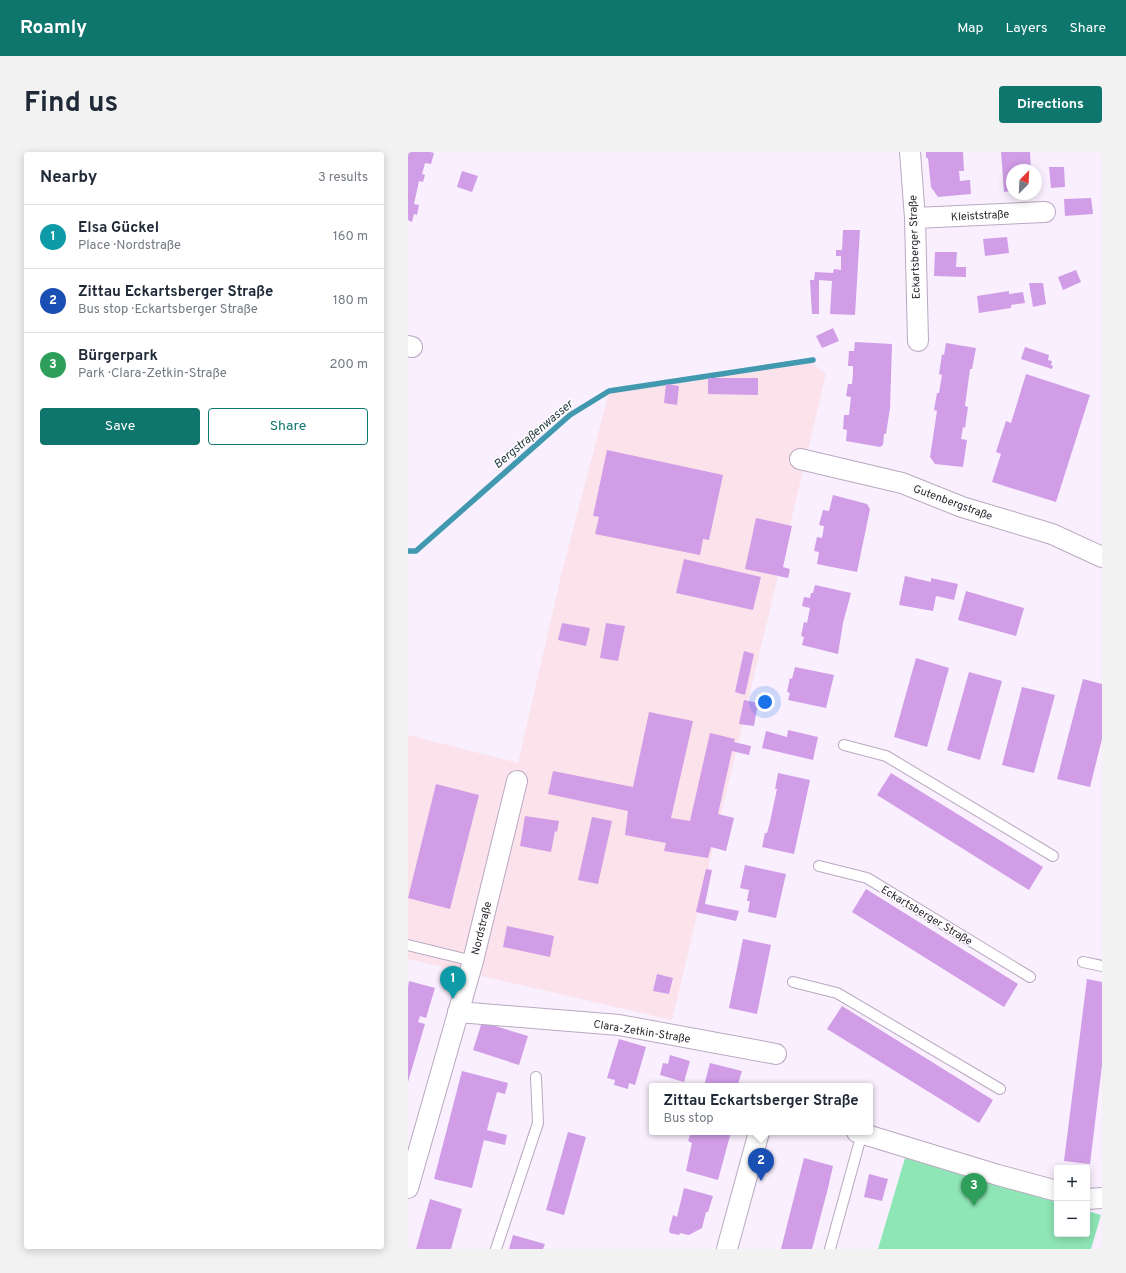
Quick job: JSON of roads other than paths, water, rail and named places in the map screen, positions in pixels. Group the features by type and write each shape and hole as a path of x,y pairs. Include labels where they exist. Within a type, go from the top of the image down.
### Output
{"street":[{"name":"Eckartsberger Straße","path":"910,152 915,218 918,341"},
{"name":"Kleiststraße","path":"915,218 1045,212"},
{"name":"Gutenbergstraße","path":"800,459 902,483 962,507 1052,534 1102,557"},
{"name":"Nordstraße","path":"408,1188 473,961 517,781"},
{"name":"Clara-Zetkin-Straße","path":"458,1012 619,1025 776,1054"},
{"path":"727,1249 758,1135"},
{"path":"866,1135 1054,1190"},
{"path":"1090,1199 1102,1198"}],"lane":[{"path":"844,745 886,756 1053,856"},
{"name":"Eckartsberger Straße","path":"819,866 867,878 1030,978"},
{"path":"408,946 473,961"},
{"path":"1083,962 1102,966"},
{"path":"792,982 838,993 1000,1089"},
{"path":"496,1249 538,1123 536,1077"},
{"path":"830,1249 858,1135"}],"waterway":[{"name":"Bergstraßenwasser","path":"408,551 416,551 570,415 609,391 813,360"}],"place":[{"name":"Elsa Gückel","path":"453,999"},
{"name":"Zittau Eckartsberger Straße","path":"761,1181"},
{"name":"Bürgerpark","path":"974,1206"}]}
